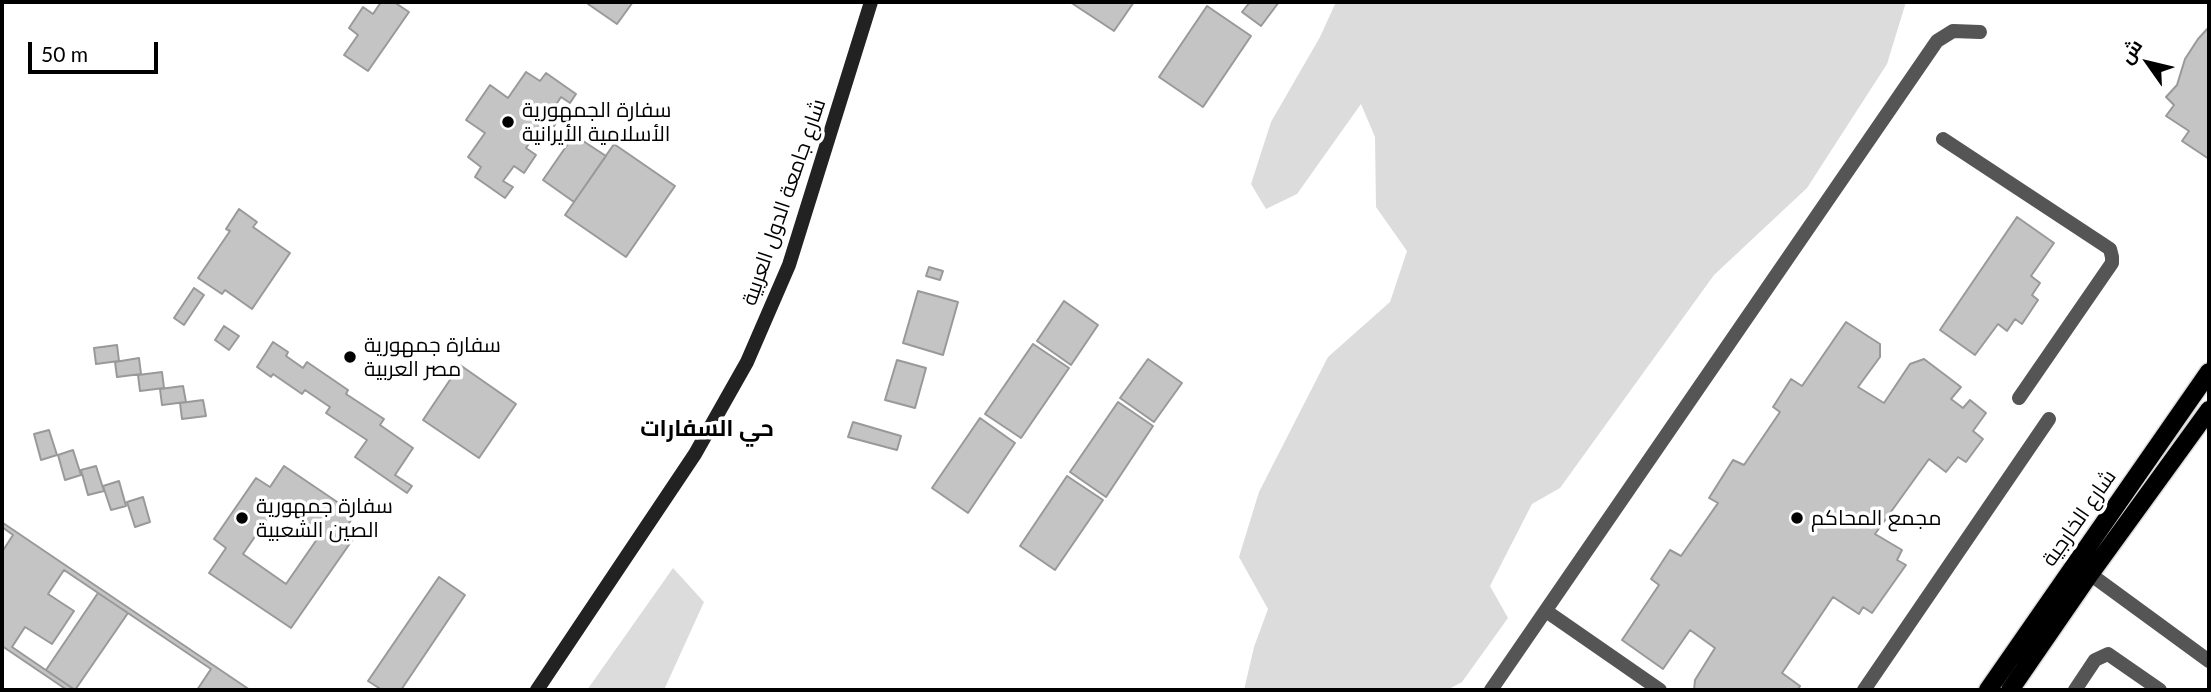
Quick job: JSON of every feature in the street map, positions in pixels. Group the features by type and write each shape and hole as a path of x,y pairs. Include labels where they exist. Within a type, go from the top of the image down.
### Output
{"main road":[{"name":"شارع الخارجية","path":"1988,690 2209,373"},
{"path":"2188,402 2209,384"},
{"name":"شارع الخارجية","path":"2010,690 2209,410"},
{"path":"2034,623 2054,609 2080,576 2090,574 2092,558 2109,526 2116,505"}],"street":[{"name":"شارع جامعة الدول العربية","path":"537,690 695,454 747,362 789,265 871,2"},
{"path":"1491,690 1937,41 1953,31 1980,32"},
{"path":"1943,139 2101,243 2109,249 2112,257 2112,263 2019,398"},
{"path":"1864,690 2049,419"},
{"path":"2090,574 2209,661"},
{"path":"1546,611 1660,690"},
{"path":"2075,690 2095,660 2108,654 2160,690"}],"shaded area":[{"path":"1336,2 1906,2 1887,64 1807,188 1714,275 1560,488 1532,504 1490,586 1508,618 1462,682 1447,690 1244,690 1254,647 1268,609 1239,557 1259,492 1328,357 1390,302 1407,251 1376,207 1375,137 1361,104 1297,194 1266,209 1251,184 1271,122 1320,37"},
{"path":"673,568 704,602 664,690 587,690"}],"building":[{"path":"381,2 394,2 409,12 368,71 344,55 358,35 349,28 363,7 373,14"},
{"path":"633,2 617,24 588,4"},
{"path":"1070,2 1134,2 1114,31"},
{"path":"1250,2 1279,2 1261,26 1242,12"},
{"path":"1207,6 1251,36 1203,107 1159,77"},
{"path":"2209,27 2209,159 2182,141 2189,131 2166,116 2174,105 2166,97 2177,85 2185,59"},
{"path":"526,72 540,81 546,73 576,94 570,103 561,97 550,114 558,120 546,138 537,132 526,148 536,155 524,173 514,166 503,181 513,187 505,198 475,177 481,167 468,157 485,133 466,120 490,85 508,98"},
{"path":"574,135 606,156 574,202 543,180"},
{"path":"614,144 675,186 626,257 565,215"},
{"path":"239,209 257,222 253,227 290,253 252,309 225,290 222,294 198,278 230,231 226,229"},
{"path":"2017,217 2054,243 2031,276 2040,283 2032,295 2038,300 2022,324 2015,319 2007,331 1998,324 1975,355 1940,330"},
{"path":"929,267 943,271 940,280 926,276"},
{"path":"194,288 204,295 184,325 174,318"},
{"path":"918,291 958,302 943,355 903,343"},
{"path":"1064,301 1098,325 1071,365 1037,341"},
{"name":"مجمع المحاكم","path":"1846,322 1880,344 1880,357 1858,387 1884,403 1910,364 1924,359 1961,387 1951,399 1963,408 1970,400 1986,413 1973,431 1983,439 1966,462 1958,457 1946,472 1929,459 1875,534 1902,550 1897,560 1906,565 1872,613 1863,607 1859,614 1833,597 1782,673 1800,686 1798,690 1694,690 1695,680 1715,648 1690,630 1663,669 1622,640 1659,585 1651,579 1670,550 1681,556 1718,503 1709,498 1733,460 1744,465 1780,412 1773,407 1791,379 1802,386"},
{"path":"224,326 239,336 229,350 215,340"},
{"path":"273,342 288,352 286,356 303,368 307,362 348,390 346,394 384,419 380,425 413,448 395,475 412,486 407,493 355,457 367,440 326,413 330,407 305,390 302,394 273,374 271,377 257,367"},
{"path":"1033,344 1069,368 1021,438 985,414"},
{"path":"117,345 119,361 96,364 94,348"},
{"path":"139,358 141,374 117,377 115,362"},
{"path":"1148,359 1182,383 1154,422 1120,398"},
{"path":"897,360 926,368 915,408 885,400"},
{"path":"460,365 516,404 479,458 423,420"},
{"path":"162,372 164,388 140,391 138,375"},
{"path":"183,386 186,402 162,405 160,389"},
{"path":"203,400 206,416 182,419 180,403"},
{"path":"1118,402 1153,426 1106,497 1070,472"},
{"path":"980,418 1015,443 968,513 932,488"},
{"path":"853,422 901,436 897,450 848,437"},
{"path":"49,430 57,455 41,460 34,434"},
{"path":"73,450 81,475 65,480 58,455"},
{"path":"96,466 104,491 88,495 81,470"},
{"path":"284,466 355,514 343,532 353,539 291,628 209,573 226,548 214,539 256,478 270,487","holes":["278,503 322,532 286,584 243,554"]},
{"path":"1067,476 1103,500 1055,570 1020,546"},
{"path":"119,481 126,506 111,510 103,486"},
{"path":"143,497 150,522 135,527 127,502"},
{"path":"3,523 250,690 197,690 211,669 64,570 48,594 74,611 52,644 25,627 12,647 75,690 67,690 2,646 2,552 13,535 2,527"},
{"path":"439,577 465,595 401,690 382,690 368,681"},
{"path":"98,593 128,613 75,690 46,670"}],"place":[{"name":"سفارة الجمهورية الأسلامية الأيرانية","path":"508,122"},
{"name":"سفارة جمهورية مصر العربية","path":"350,357"},
{"name":"سفارة جمهورية الصين الشعبية","path":"242,518"},
{"name":"مجمع المحاكم","path":"1797,518"}],"district":[{"name":"حي السفارات","path":"707,429"}]}
